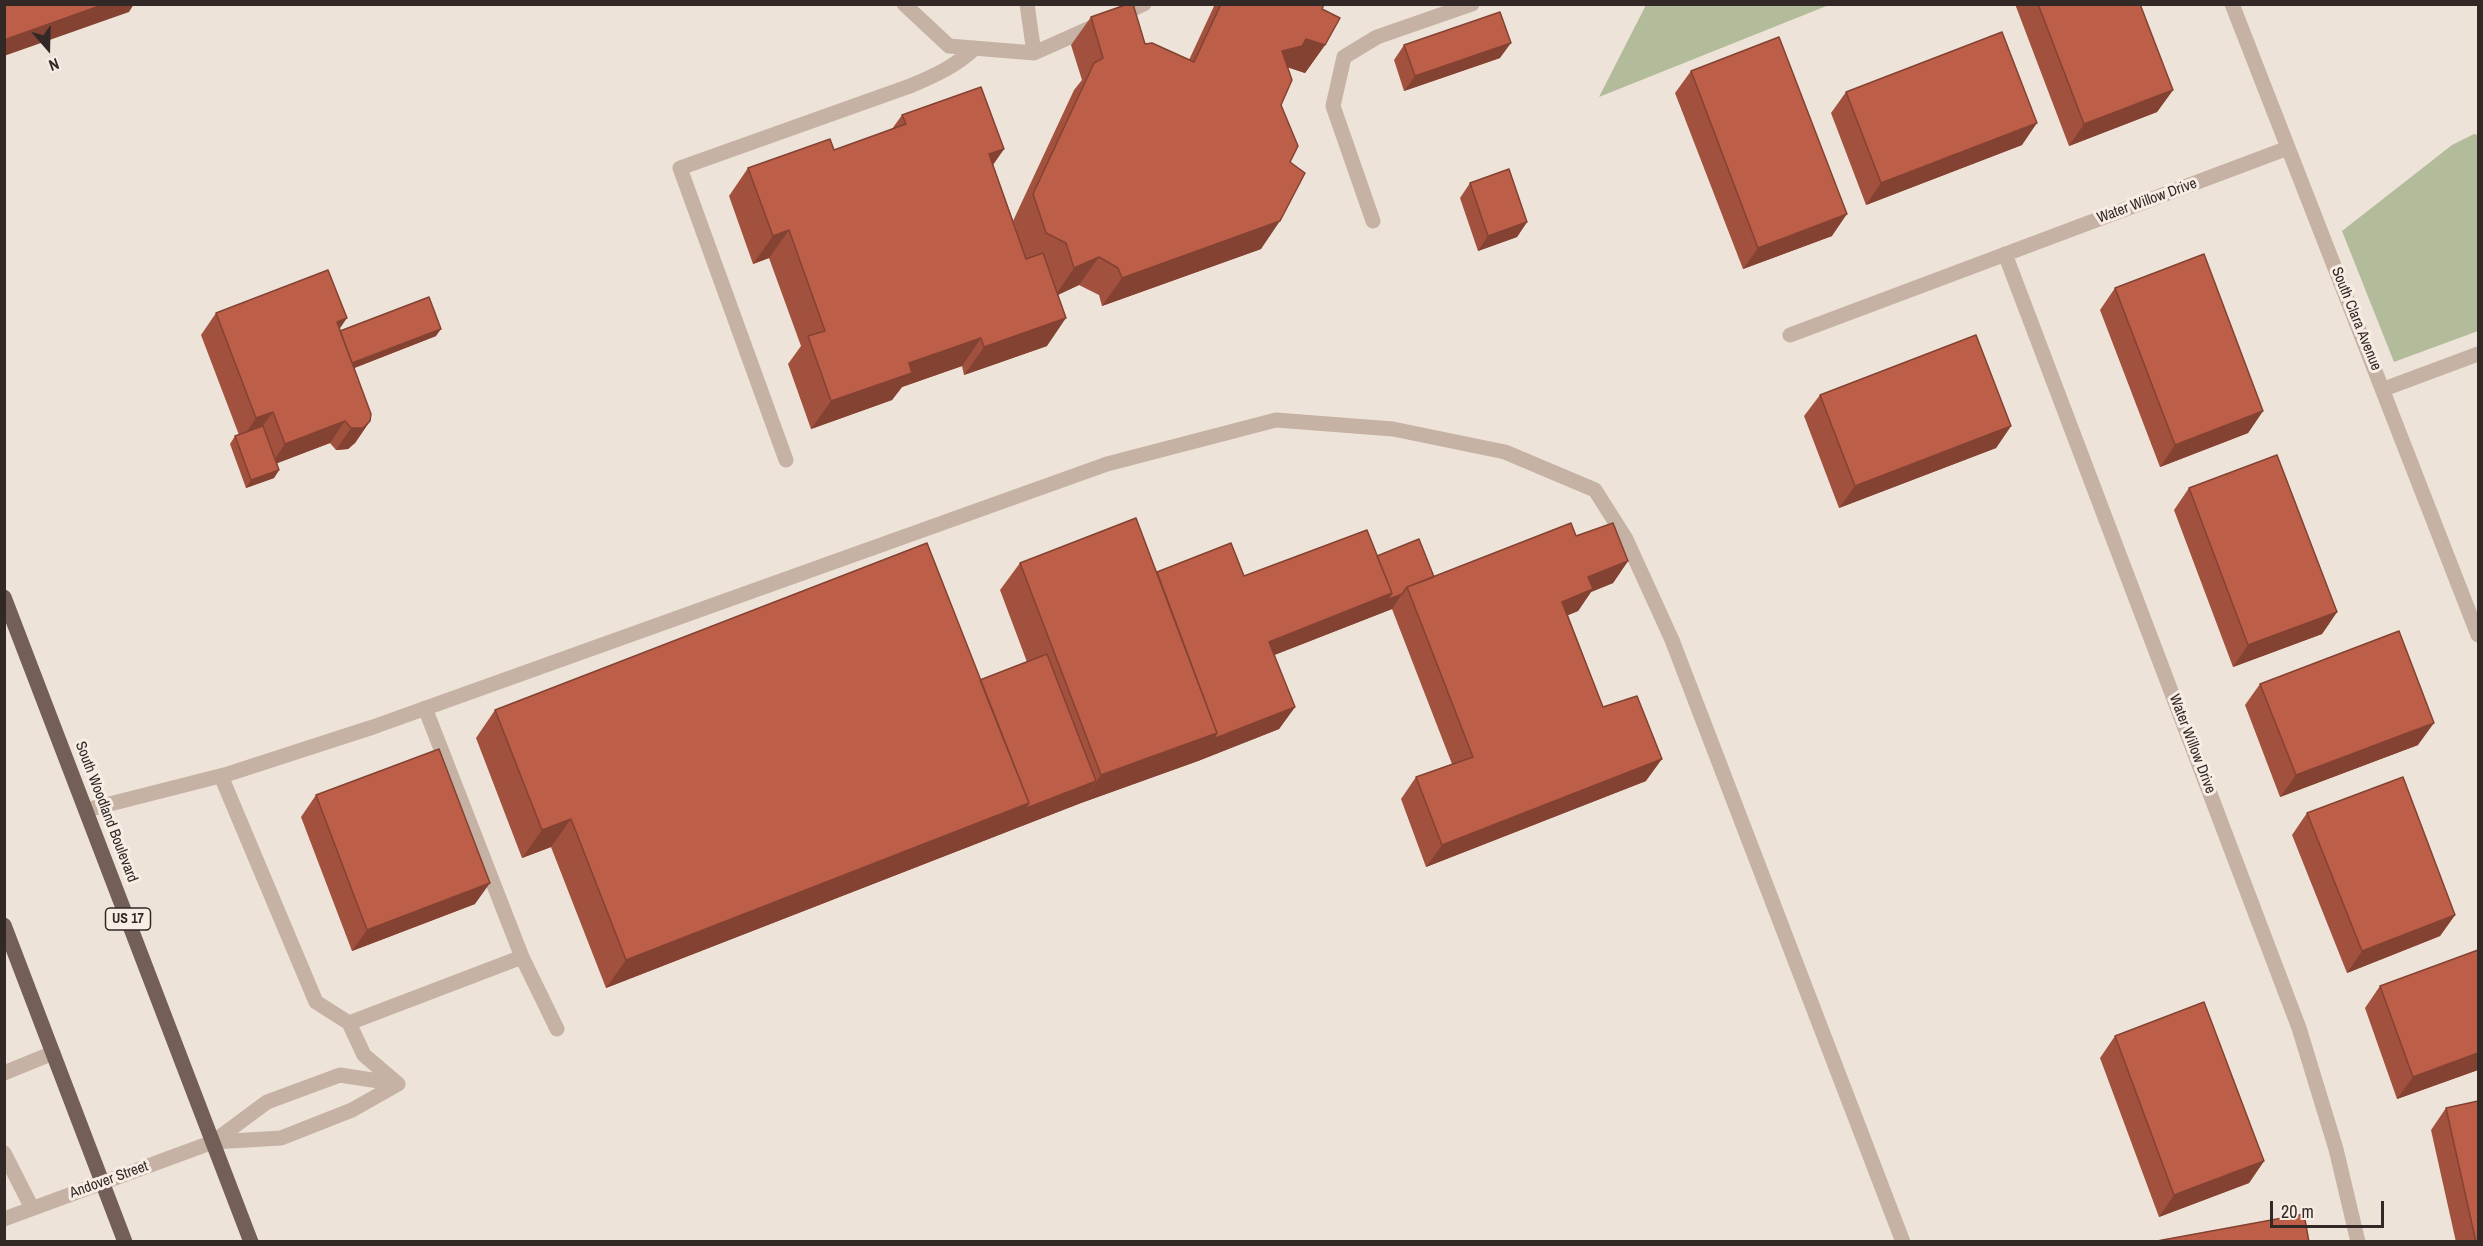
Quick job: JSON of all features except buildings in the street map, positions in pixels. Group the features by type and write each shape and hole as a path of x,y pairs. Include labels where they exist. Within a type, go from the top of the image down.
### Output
{"main road":[{"name":"South Woodland Boulevard","path":"4,597 251,1242"},
{"path":"4,925 125,1242"}],"street":[{"path":"904,4 949,46 1034,53 1144,4"},
{"path":"1027,4 1034,53"},
{"path":"1373,221 1333,106 1344,57 1377,37 1472,4"},
{"name":"South Clara Avenue","path":"2232,4 2478,635"},
{"path":"786,460 680,168 910,86 939,74 965,58 975,48"},
{"name":"Water Willow Drive","path":"1790,335 2288,148"},
{"name":"Water Willow Drive","path":"2006,254 2299,1028 2336,1149 2358,1242"},
{"path":"2384,389 2478,354"},
{"path":"86,810 221,776 425,708 1107,464 1275,420 1393,429 1505,452 1595,490 1626,539 1672,640 1903,1242"},
{"path":"425,708 522,957 557,1029"},
{"path":"221,776 316,1002 349,1023 364,1055 398,1084"},
{"path":"349,1023 522,957"},
{"path":"4,1072 53,1053"},
{"path":"213,1142 267,1102 340,1075 398,1084"},
{"path":"213,1142 281,1138 352,1110 398,1084"},
{"name":"Andover Street","path":"4,1219 213,1142"},
{"path":"4,1154 32,1208"}],"green space":[{"path":"1646,4 1829,5 1599,97"},
{"path":"2474,134 2478,135 2478,331 2394,362 2342,231 2452,145"}]}
